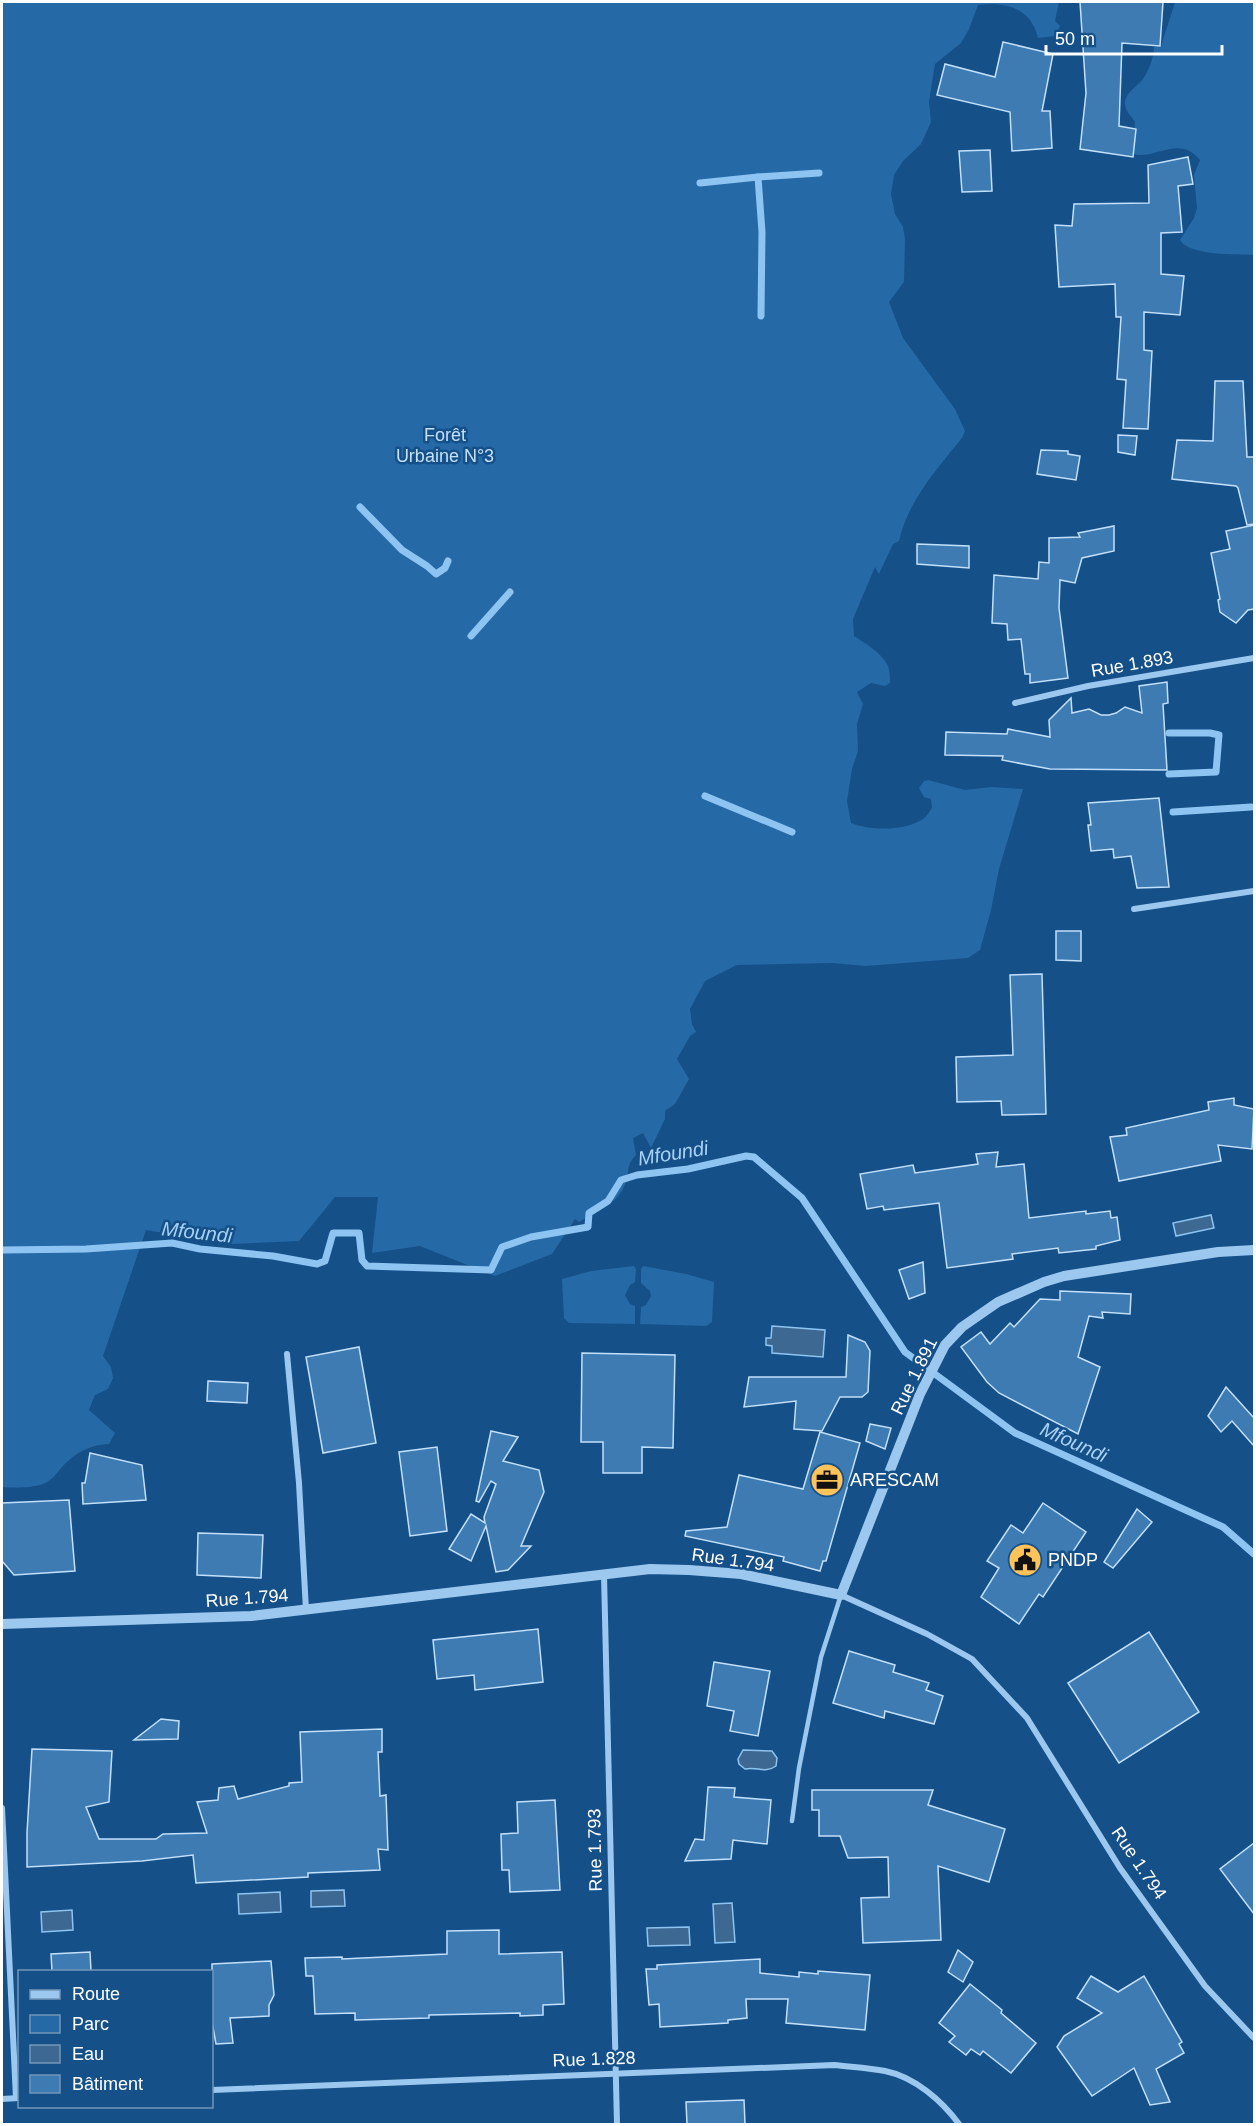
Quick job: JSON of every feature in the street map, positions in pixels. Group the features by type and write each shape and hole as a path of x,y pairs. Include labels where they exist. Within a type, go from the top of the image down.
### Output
{"street":[{"name":"Rue 1.893","path":"1015,703 1088,686 1254,658"},
{"path":"1134,909 1254,891"},
{"name":"Rue 1.891","path":"841,1595 920,1394 945,1345 962,1327 998,1302 1064,1276 1218,1252 1254,1250"},
{"path":"287,1354 299,1483 306,1610"},
{"name":"Rue 1.794","path":"2,1624 251,1616 650,1569 689,1569 741,1574 841,1595 927,1634 972,1659 1028,1718 1120,1869 1205,1986 1254,2038"},
{"name":"Rue 1.793","path":"604,1575 617,2124"},
{"path":"2,1808 18,2098 2,2098"},
{"name":"Rue 1.828","path":"213,2090 834,2065 887,2071 910,2080 930,2094 950,2112 959,2124"}],"lane":[{"path":"792,1821 799,1768 821,1657 841,1595"}],"green space":[{"name":"Forêt Urbaine N°3","path":"2,2 1059,2 1055,21 1060,26 1055,36 1038,38 1029,19 1016,9 998,5 978,5 961,43 935,64 929,102 931,122 921,144 903,161 894,175 891,194 895,214 903,227 905,239 904,282 889,302 903,338 955,409 965,431 916,499 903,526 899,541 893,544 879,574 875,567 853,619 854,636 872,648 884,660 889,668 890,683 885,686 871,683 857,692 863,704 857,724 858,751 852,769 847,801 851,823 868,827 898,828 916,823 927,815 932,807 931,799 924,797 919,788 924,781 928,780 965,790 991,787 1023,789 999,869 980,950 968,958 866,966 832,963 737,965 705,981 690,1009 692,1024 696,1032 690,1036 677,1059 689,1079 675,1104 665,1111 665,1119 651,1148 643,1133 633,1138 636,1155 629,1165 626,1181 619,1195 607,1206 579,1222 575,1219 552,1254 495,1276 420,1246 372,1253 378,1197 335,1197 299,1241 231,1244 146,1230 103,1356 111,1367 113,1378 108,1389 95,1395 89,1410 115,1433 109,1444 92,1447 77,1454 47,1482 17,1488 2,1487"},
{"path":"1175,2 1254,2 1254,255 1203,252 1185,245 1180,240 1194,218 1197,208 1194,175 1200,160 1192,153 1176,148 1150,154 1132,154 1135,122 1127,110 1125,101 1149,68 1154,47 1161,46"},
{"path":"634,1266 636,1269 635,1282 630,1285 625,1295 630,1304 635,1306 635,1324 569,1323 564,1318 562,1279 591,1271"},
{"path":"643,1266 714,1282 712,1322 706,1326 640,1324 641,1307 646,1305 651,1296 650,1291 641,1283"}],"water":[{"path":"1211,1215 1214,1228 1176,1236 1173,1223"},
{"path":"772,1326 825,1330 823,1357 772,1353 772,1346 766,1345 766,1338 771,1338"},
{"path":"743,1750 772,1751 777,1758 776,1766 765,1770 745,1769 739,1764 738,1759"},
{"path":"344,1890 345,1906 311,1907 311,1891"},
{"path":"280,1892 281,1912 239,1914 238,1894"},
{"path":"732,1903 735,1942 715,1943 713,1904"},
{"path":"72,1910 73,1930 42,1932 41,1912"},
{"path":"689,1927 690,1945 648,1946 647,1928"}],"building":[{"path":"1080,2 1163,2 1160,46 1122,43 1119,126 1136,129 1133,157 1080,149 1086,93"},
{"path":"1003,42 1053,54 1042,111 1050,111 1052,148 1012,151 1010,112 937,95 945,64 995,77"},
{"path":"990,150 992,191 962,192 959,151"},
{"path":"1188,157 1193,184 1178,186 1182,232 1161,233 1161,274 1184,276 1180,315 1144,312 1144,350 1152,351 1148,429 1123,428 1126,380 1117,379 1121,317 1116,317 1115,284 1059,287 1055,225 1072,226 1074,204 1149,203 1148,165"},
{"path":"1215,381 1243,381 1247,457 1254,457 1254,524 1247,525 1236,486 1172,479 1177,440 1213,441"},
{"path":"1118,435 1137,436 1135,455 1118,452"},
{"path":"1041,450 1068,451 1068,454 1080,456 1076,480 1037,474"},
{"path":"1254,525 1254,609 1248,610 1236,623 1220,612 1218,600 1220,599 1211,553 1230,549 1226,531"},
{"path":"1114,526 1114,551 1082,558 1075,583 1060,580 1059,608 1068,678 1030,683 1030,674 1025,674 1021,639 1008,640 1007,624 992,623 994,575 1038,579 1039,562 1049,563 1049,538 1080,537 1078,533"},
{"path":"917,544 969,546 969,568 917,564"},
{"path":"1167,682 1168,703 1163,704 1167,770 1050,769 1002,760 1003,756 945,755 946,732 1007,734 1008,729 1050,737 1049,720 1071,698 1072,713 1089,709 1101,715 1109,715 1125,707 1142,713 1139,686"},
{"path":"1159,798 1169,887 1137,888 1131,856 1114,858 1113,849 1091,851 1088,803"},
{"path":"1056,931 1081,931 1081,961 1056,960"},
{"path":"1042,974 1046,1114 1002,1115 1001,1101 957,1102 956,1057 1013,1055 1010,975"},
{"path":"1234,1098 1234,1105 1254,1109 1252,1149 1218,1145 1221,1161 1119,1181 1110,1137 1127,1135 1126,1128 1209,1110 1208,1102"},
{"path":"998,1152 996,1167 1024,1164 1029,1218 1086,1211 1086,1214 1110,1211 1111,1218 1117,1217 1120,1240 1096,1246 1096,1249 1059,1253 1058,1248 1012,1254 1013,1259 947,1268 939,1203 884,1210 883,1206 867,1209 860,1174 913,1165 915,1173 978,1164 976,1154"},
{"path":"923,1262 925,1293 909,1299 899,1270"},
{"path":"1060,1291 1131,1294 1130,1314 1102,1312 1103,1318 1089,1316 1078,1357 1100,1367 1078,1434 999,1393 987,1382 961,1347 981,1332 990,1344 1010,1323 1014,1327 1040,1299 1060,1300"},
{"path":"848,1335 865,1342 870,1351 868,1392 862,1397 840,1397 822,1431 794,1429 796,1401 744,1407 749,1377 846,1377"},
{"path":"359,1347 376,1443 323,1453 306,1357"},
{"path":"582,1353 675,1355 673,1448 642,1447 642,1473 603,1473 603,1442 581,1442"},
{"path":"208,1381 248,1383 247,1403 207,1401"},
{"path":"1226,1387 1254,1418 1254,1446 1232,1421 1221,1432 1208,1416"},
{"path":"870,1424 891,1428 885,1449 866,1441"},
{"path":"491,1431 518,1437 503,1461 539,1470 544,1492 521,1546 531,1546 508,1570 496,1572 486,1526 471,1561 449,1549 471,1514 485,1523 484,1517 496,1484 491,1481 479,1502 476,1501"},
{"path":"820,1432 860,1443 826,1561 823,1561 820,1571 783,1561 784,1557 685,1536 686,1531 727,1527 739,1475 803,1489"},
{"path":"437,1447 447,1531 410,1536 399,1452"},
{"path":"90,1453 142,1465 146,1500 83,1504 82,1483 85,1483"},
{"path":"69,1500 75,1571 14,1575 2,1561 2,1503"},
{"path":"1043,1503 1086,1532 1043,1597 1039,1594 1019,1624 981,1597 999,1568 987,1561 1011,1525 1023,1533"},
{"path":"1137,1509 1152,1522 1113,1568 1104,1562"},
{"path":"198,1533 263,1535 261,1578 197,1575"},
{"path":"538,1629 543,1682 475,1690 474,1675 437,1679 433,1640"},
{"path":"1149,1632 1199,1712 1119,1763 1068,1683"},
{"path":"849,1651 895,1665 893,1672 929,1683 926,1690 943,1696 934,1724 885,1711 884,1718 833,1703"},
{"path":"714,1662 770,1671 758,1736 730,1731 734,1711 707,1706"},
{"path":"161,1719 179,1721 178,1739 134,1740"},
{"path":"382,1729 382,1752 378,1752 380,1796 386,1795 388,1850 378,1849 380,1870 308,1873 308,1877 196,1883 193,1855 142,1861 27,1867 32,1749 112,1751 109,1802 86,1807 99,1839 156,1839 163,1834 207,1833 197,1802 218,1800 219,1788 234,1786 238,1799 289,1786 289,1783 302,1782 300,1732"},
{"path":"708,1787 735,1788 734,1797 771,1800 767,1844 733,1840 731,1859 685,1861 695,1839 704,1840"},
{"path":"812,1790 933,1790 928,1805 1005,1829 989,1882 938,1866 941,1940 863,1943 861,1898 889,1897 888,1857 848,1858 840,1836 819,1836 819,1810 812,1810"},
{"path":"555,1800 560,1890 510,1892 509,1870 502,1870 501,1834 518,1833 517,1802"},
{"path":"1254,1843 1254,1914 1220,1869"},
{"path":"499,1930 499,1954 562,1952 564,2004 543,2005 543,2015 520,2016 520,2013 429,2015 429,2018 355,2020 355,2013 315,2014 313,1976 306,1976 305,1958 342,1957 342,1959 447,1954 447,1931"},
{"path":"958,1950 973,1962 963,1982 948,1972"},
{"path":"90,1952 91,1970 52,1970 51,1954"},
{"path":"760,1959 760,1973 799,1977 799,1972 818,1974 818,1971 870,1975 865,2030 786,2023 788,1999 746,1999 747,2018 728,2020 728,2023 660,2027 659,2004 649,2005 646,1969 657,1969 657,1965"},
{"path":"271,1961 274,1995 269,2005 269,2016 230,2018 233,2043 216,2044 213,2028 212,1964"},
{"path":"1091,1976 1118,1992 1144,1976 1182,2042 1179,2044 1184,2053 1156,2069 1170,2102 1150,2105 1134,2068 1092,2096 1057,2047 1064,2036 1102,2013 1077,1998"},
{"path":"970,1984 1002,2010 1001,2013 1036,2043 1011,2073 983,2051 980,2055 971,2049 966,2055 949,2042 955,2036 939,2023"},
{"path":"744,2100 745,2124 687,2124 686,2102"}],"waterway":[{"path":"700,183 819,173"},
{"path":"758,177 762,232 761,316"},
{"path":"360,507 402,550 436,574 445,568 448,561"},
{"path":"471,636 510,592"},
{"path":"1169,733 1219,735 1216,772 1169,774"},
{"path":"705,796 792,832"},
{"path":"1173,812 1251,807"},
{"name":"Mfoundi","path":"2,1250 86,1249 172,1243 200,1249 273,1256 317,1264 325,1261 333,1233 359,1233 362,1260 367,1266 491,1270 502,1247 531,1237 588,1227 589,1213 608,1201 621,1180 637,1175 688,1169 746,1156 754,1157 802,1198 905,1352 1015,1433 1223,1527 1254,1554"}],"place":[{"name":"ARESCAM","path":"827,1480"},
{"name":"PNDP","path":"1025,1560"}]}
